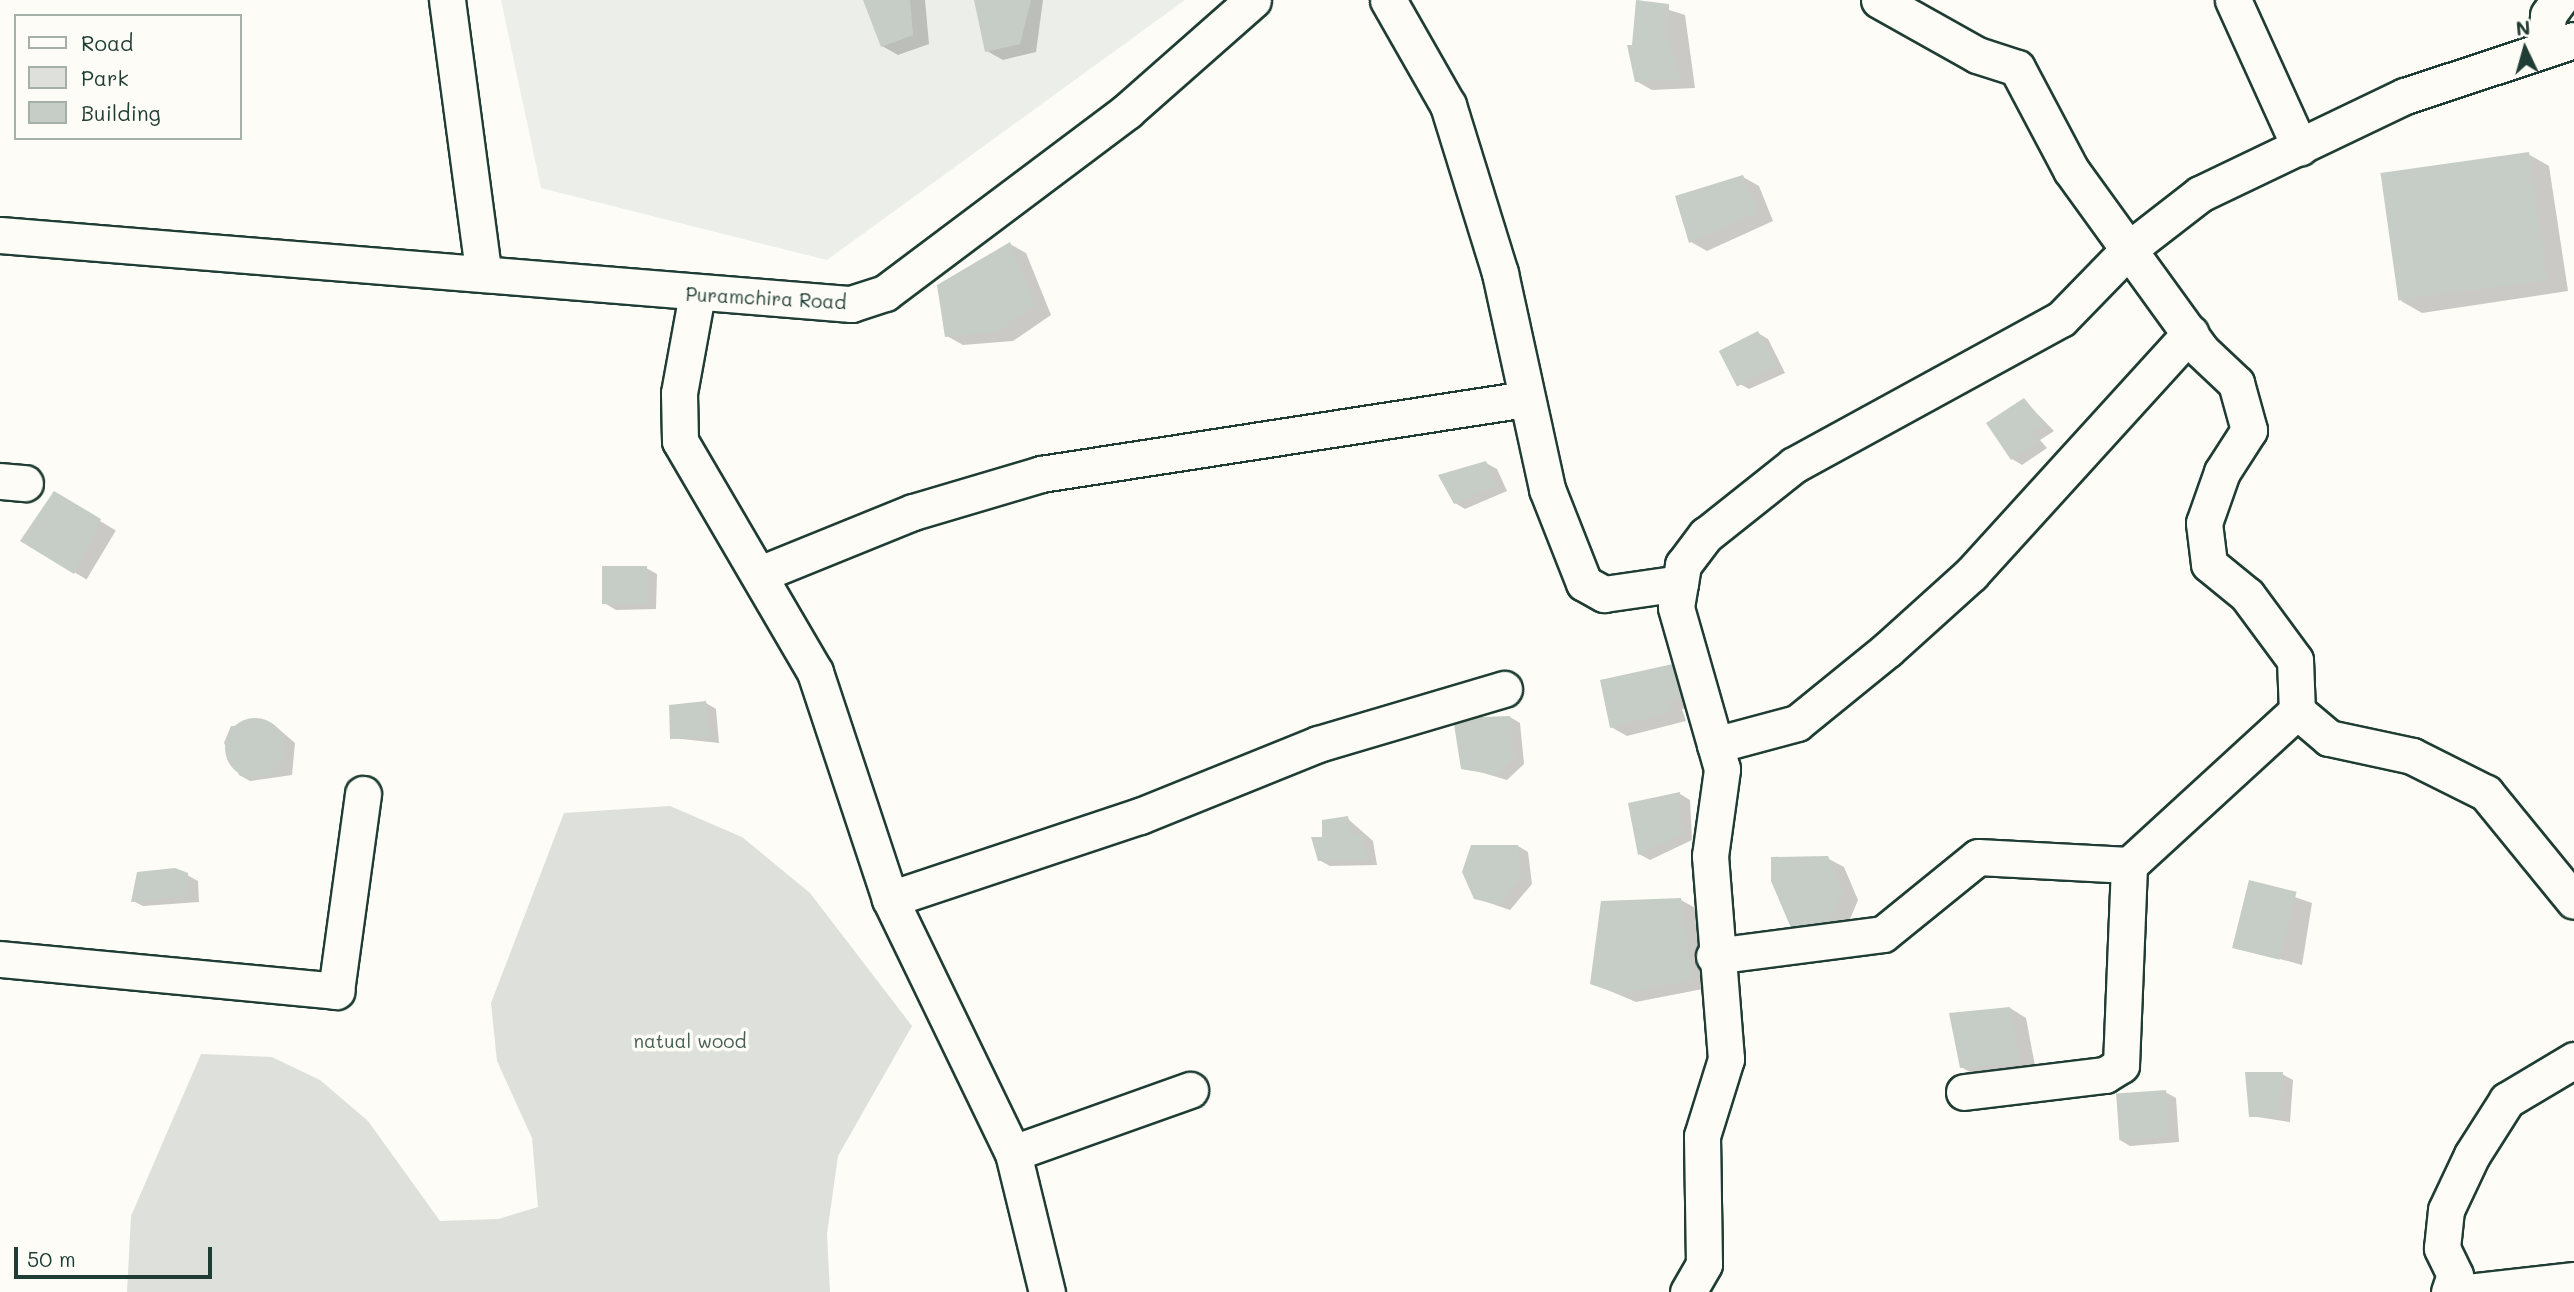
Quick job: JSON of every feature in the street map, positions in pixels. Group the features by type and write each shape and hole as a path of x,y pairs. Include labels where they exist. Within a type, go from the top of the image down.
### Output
{"street":[{"path":"447,0 484,271"},
{"name":"Puramchira Road","path":"0,234 378,269 484,271 697,294 851,304 885,293 1127,111 1253,0"},
{"path":"1388,0 1448,104 1500,273 1524,399 1548,488 1584,583 1604,594 1680,583"},
{"path":"1878,0 1977,55 2017,68 2071,170 2190,333 2236,383 2249,430 2222,472 2204,523 2209,564 2247,595 2295,660 2297,711 2329,738 2412,755 2486,793 2574,901"},
{"path":"2233,0 2300,148"},
{"path":"1688,1292 1704,1264 1702,1136 1726,1059 1714,956 1710,856 1722,769 1676,607 1683,565 1706,535 1794,465 2061,319 2129,249 2200,194 2404,96 2559,45 2548,15 2559,0"},
{"path":"697,294 679,393 680,441 761,574 819,683 890,899 1013,1153 1047,1292"},
{"path":"1715,746 1797,723 1888,649 1971,574 2190,333"},
{"path":"761,574 913,512 1041,474 1524,399"},
{"path":"890,899 1140,816 1318,744 1504,689"},
{"path":"1714,956 1883,934 1978,857 2129,864 2297,711"},
{"path":"0,959 335,991 363,794"},
{"path":"1964,1092 2105,1076 2121,1065 2129,864"},
{"path":"2449,1292 2455,1275 2442,1248 2446,1210 2472,1155 2507,1100 2574,1060"},
{"path":"1013,1153 1191,1090"},
{"path":"2468,1292 2574,1280"}],"shaded area":[{"path":"501,0 1185,0 827,260 541,188"}],"green space":[{"name":"natual wood","path":"670,806 742,837 810,893 912,1026 838,1156 827,1234 830,1292 127,1292 131,1216 201,1054 272,1057 320,1080 368,1121 440,1221 498,1219 538,1207 532,1138 497,1061 491,1003 564,813"}],"building":[{"path":"863,0 910,0 913,35 881,47"},
{"path":"974,0 1031,0 1020,44 985,52"},
{"path":"1636,0 1669,4 1669,40 1680,79 1635,82 1627,45 1632,45"},
{"path":"2529,152 2547,280 2398,301 2380,173"},
{"path":"1743,175 1758,212 1689,243 1675,196"},
{"path":"1010,242 1036,306 996,332 945,337 937,285"},
{"path":"1758,331 1776,367 1737,387 1719,351"},
{"path":"2024,398 2045,424 2031,434 2038,442 2011,460 1986,423"},
{"path":"1486,461 1497,485 1454,504 1438,475"},
{"path":"54,491 101,519 74,574 20,541"},
{"path":"602,566 647,566 647,604 602,604"},
{"path":"1673,664 1684,698 1667,701 1671,712 1610,728 1600,680"},
{"path":"706,701 710,738 670,739 669,705"},
{"path":"1510,716 1514,758 1496,775 1461,769 1453,718"},
{"path":"249,718 261,718 280,731 285,748 283,760 272,773 261,778 249,778 230,765 225,754 225,742 238,723"},
{"path":"1680,792 1682,835 1638,855 1628,803"},
{"path":"1348,816 1352,835 1363,834 1367,860 1318,861 1311,837 1322,837 1322,820"},
{"path":"1471,845 1518,845 1522,878 1499,905 1474,899 1462,872"},
{"path":"1828,856 1843,890 1825,932 1797,942 1771,881 1771,857"},
{"path":"175,868 188,873 189,897 131,902 137,872"},
{"path":"2249,880 2297,892 2280,960 2232,948"},
{"path":"1681,898 1693,980 1619,994 1590,984 1601,901"},
{"path":"2010,1007 2021,1063 1960,1068 1949,1013"},
{"path":"2245,1072 2283,1072 2280,1117 2249,1117"},
{"path":"2166,1090 2169,1137 2119,1140 2116,1093"}]}
